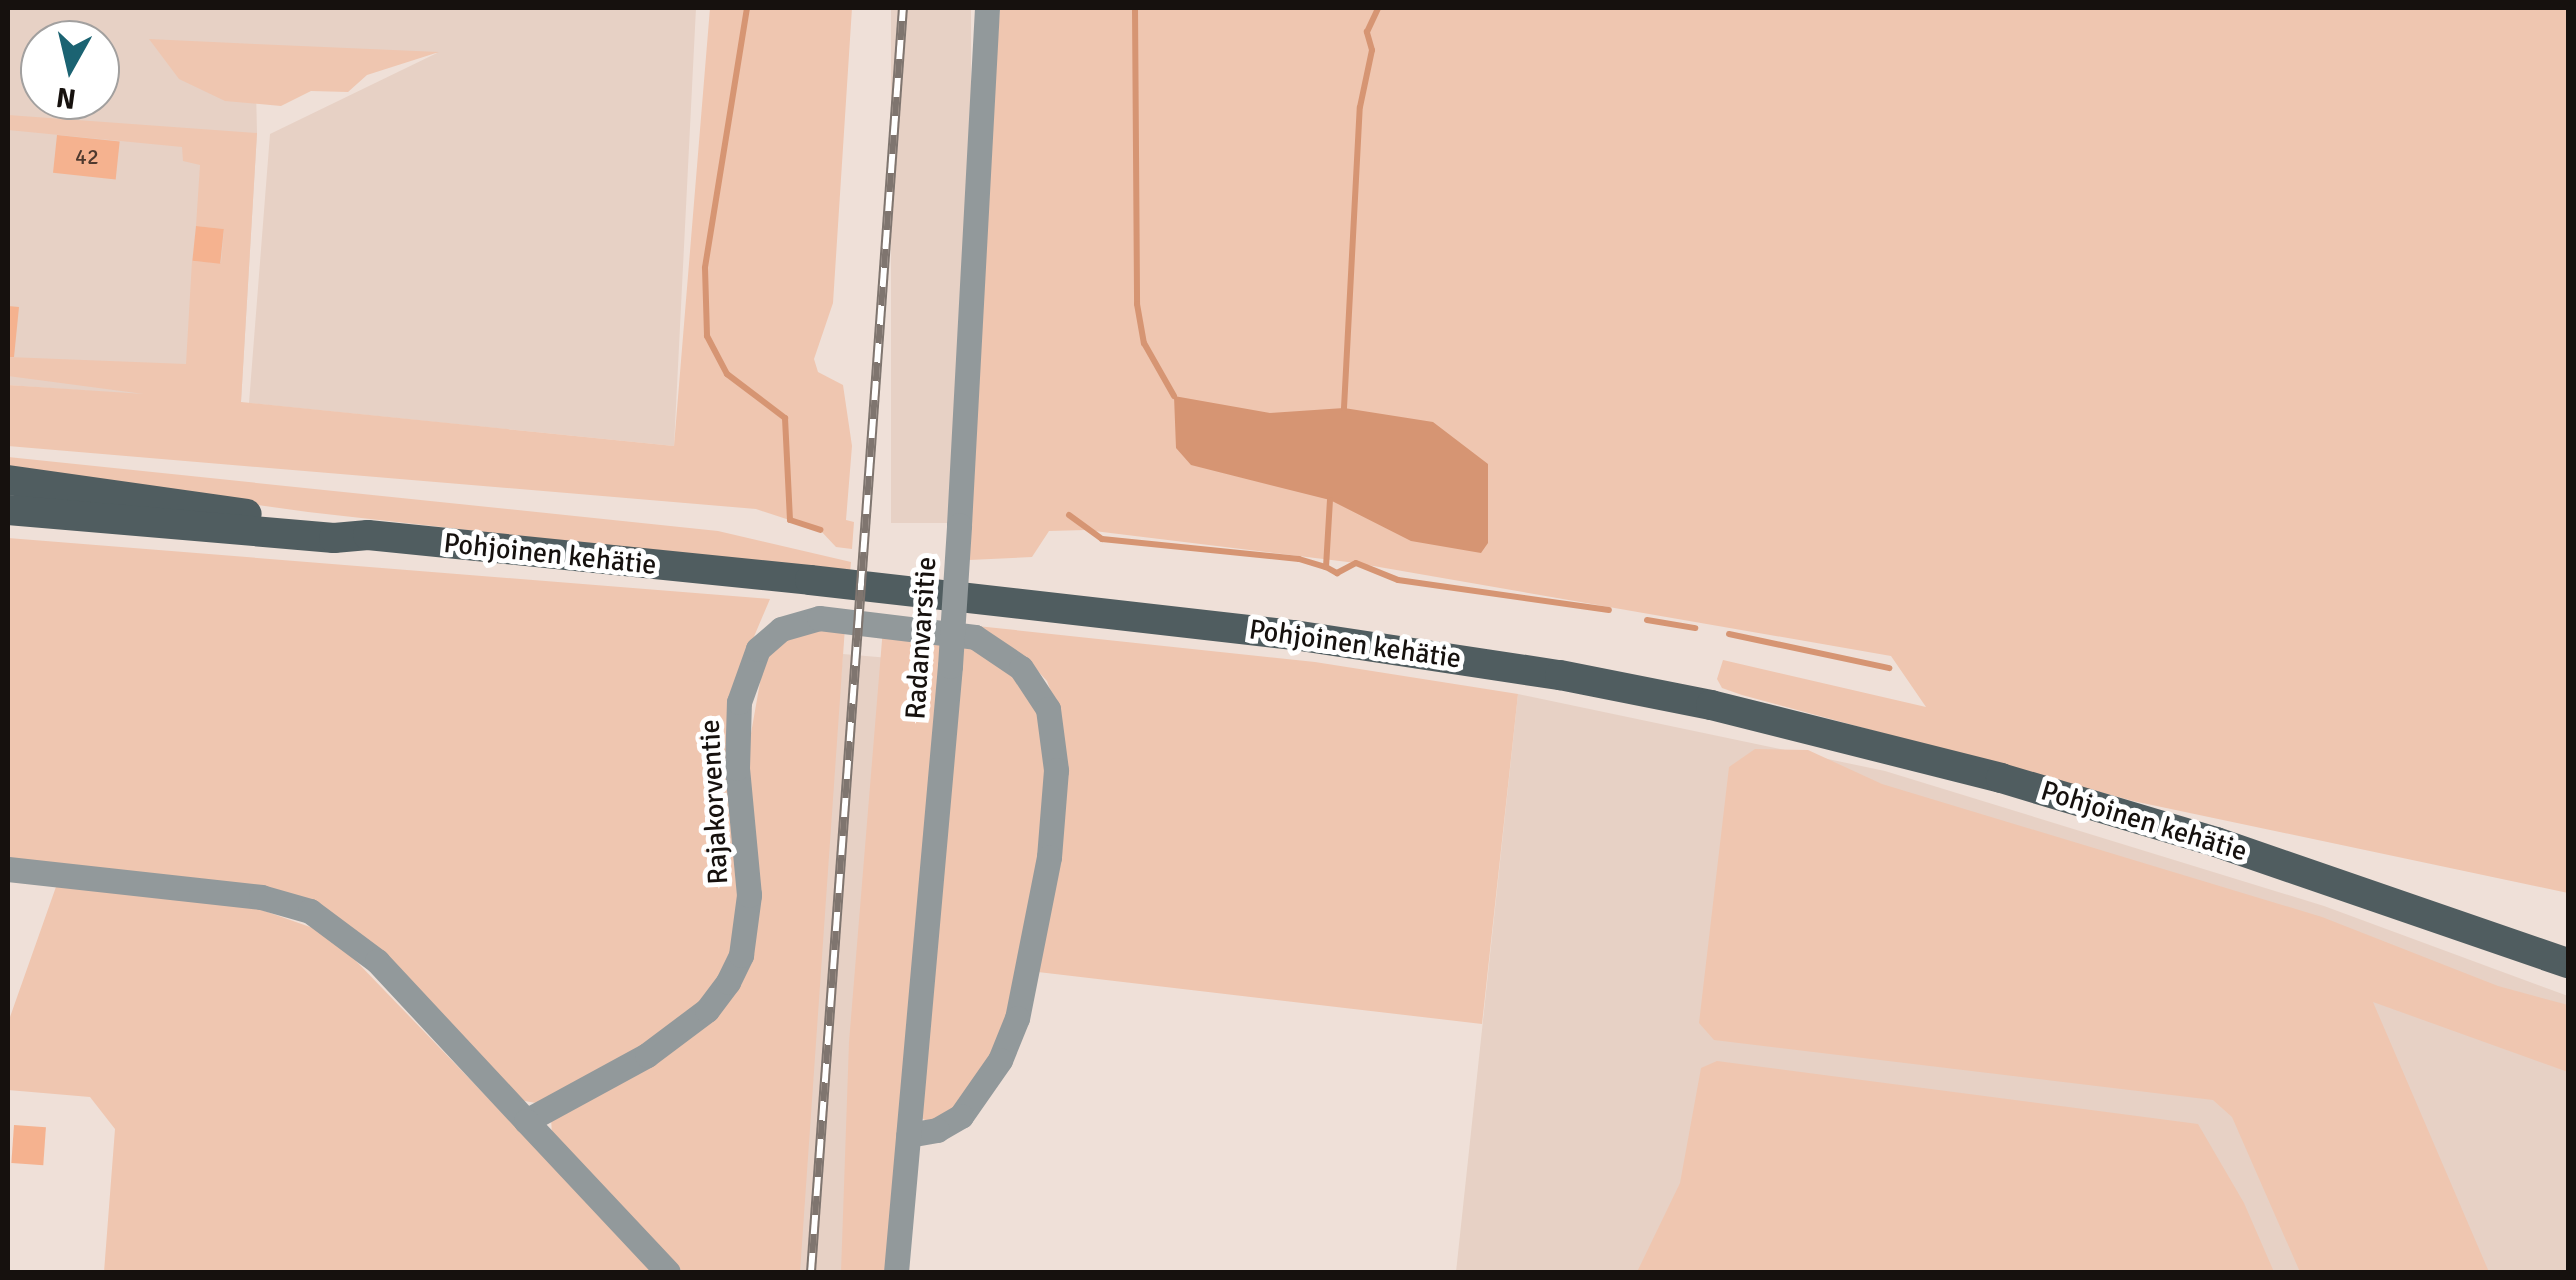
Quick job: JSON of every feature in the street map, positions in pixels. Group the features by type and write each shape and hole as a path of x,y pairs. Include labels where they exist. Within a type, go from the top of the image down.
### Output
{"main road":[{"name":"Pohjoinen kehätie","path":"8,480 336,525 368,535"},
{"name":"Pohjoinen kehätie","path":"8,510 316,537 368,535 1218,626 1560,675 1889,748 2319,875 2568,942"},
{"name":"Pohjoinen kehätie","path":"2319,875 2568,963"}],"street":[{"name":"Radanvarsitie","path":"896,1272 950,666 987,8"},
{"name":"Rajakorventie","path":"526,1121 647,1054 707,1010 728,982 741,955 749,895 737,737 748,672 758,649 781,629 819,618 846,618 948,631 999,650 1041,694 1053,737 1049,857 1016,1018 1000,1060 962,1116 937,1130 908,1135"},
{"path":"8,870 261,896 310,910 377,961 668,1272"}],"shaded area":[{"path":"8,8 696,8 674,446 249,403 270,134 437,53 255,45 257,133 241,402 8,385"},
{"path":"710,8 852,8 833,303 814,359 818,372 843,385 852,446 846,520 854,522 852,549 836,547 820,530 756,509 8,446 8,385 144,394 8,376 8,357 186,364 192,261 221,263 224,229 196,226 200,165 183,161 182,147 8,130 8,115 20,116 20,120 77,120 257,133 241,402 674,446"},
{"path":"891,8 971,8 971,523 891,523"},
{"path":"1000,8 2568,8 2568,893 2133,801 1742,695 1722,688 1717,679 1723,660 1926,707 1891,656 1356,563 1086,530 1049,531 1032,557 969,560 963,525"},
{"path":"149,39 439,52 367,75 348,92 311,91 281,106 225,101 179,79"},
{"path":"1174,396 1270,413 1344,408 1433,422 1488,464 1488,543 1481,553 1411,541 1330,500 1191,465 1176,448"},
{"path":"8,457 718,531 851,562 850,573 308,512 8,470"},
{"path":"8,538 770,599 750,646 742,901 723,981 671,1030 536,1103 519,1100 307,902 8,864"},
{"path":"977,626 1315,662 1518,694 1482,1024 1038,972 1058,710 1047,681 1024,656"},
{"path":"845,627 800,1272 683,1272 552,1136 551,1117 731,990 747,756 765,654 803,628"},
{"path":"883,628 941,637 889,1272 841,1272 849,1042"},
{"path":"963,640 978,645 1038,701 1048,809 1000,1049 951,1115 929,1122 921,1118"},
{"path":"843,654 921,661 867,1272 789,1271"},
{"path":"1518,694 1885,771 2324,906 2568,996 2568,1272 1456,1272"},
{"path":"1755,749 1808,750 1882,784 2322,917 2498,986 2568,1005 2568,1072 2373,1002 2489,1272 2300,1272 2232,1117 2213,1100 1714,1040 1699,1023 1729,767"},
{"path":"57,884 259,909 330,934 656,1272 104,1272 115,1129 90,1097 8,1090 10,1017"},
{"path":"1717,1061 2198,1124 2244,1203 2274,1272 1637,1272 1680,1183 1701,1068"}],"building":[{"path":"57,135 120,142 116,179 53,173"},
{"path":"196,226 224,229 220,264 192,261"},
{"path":"8,306 19,307 14,357 8,357"},
{"path":"14,1125 46,1127 43,1165 11,1163"}],"waterway":[{"path":"747,8 705,268 707,336 727,374 785,418 790,520 820,530"},
{"path":"1135,8 1137,304 1144,343 1174,396"},
{"path":"1344,408 1360,107 1372,50 1367,32 1378,8"},
{"path":"1069,515 1102,539 1299,559 1326,567 1330,500"},
{"path":"1326,567 1337,573 1356,563 1398,580 1609,610"},
{"path":"1647,620 1695,628"},
{"path":"1729,634 1889,668"}],"railway":[{"path":"811,1272 903,8"}]}
